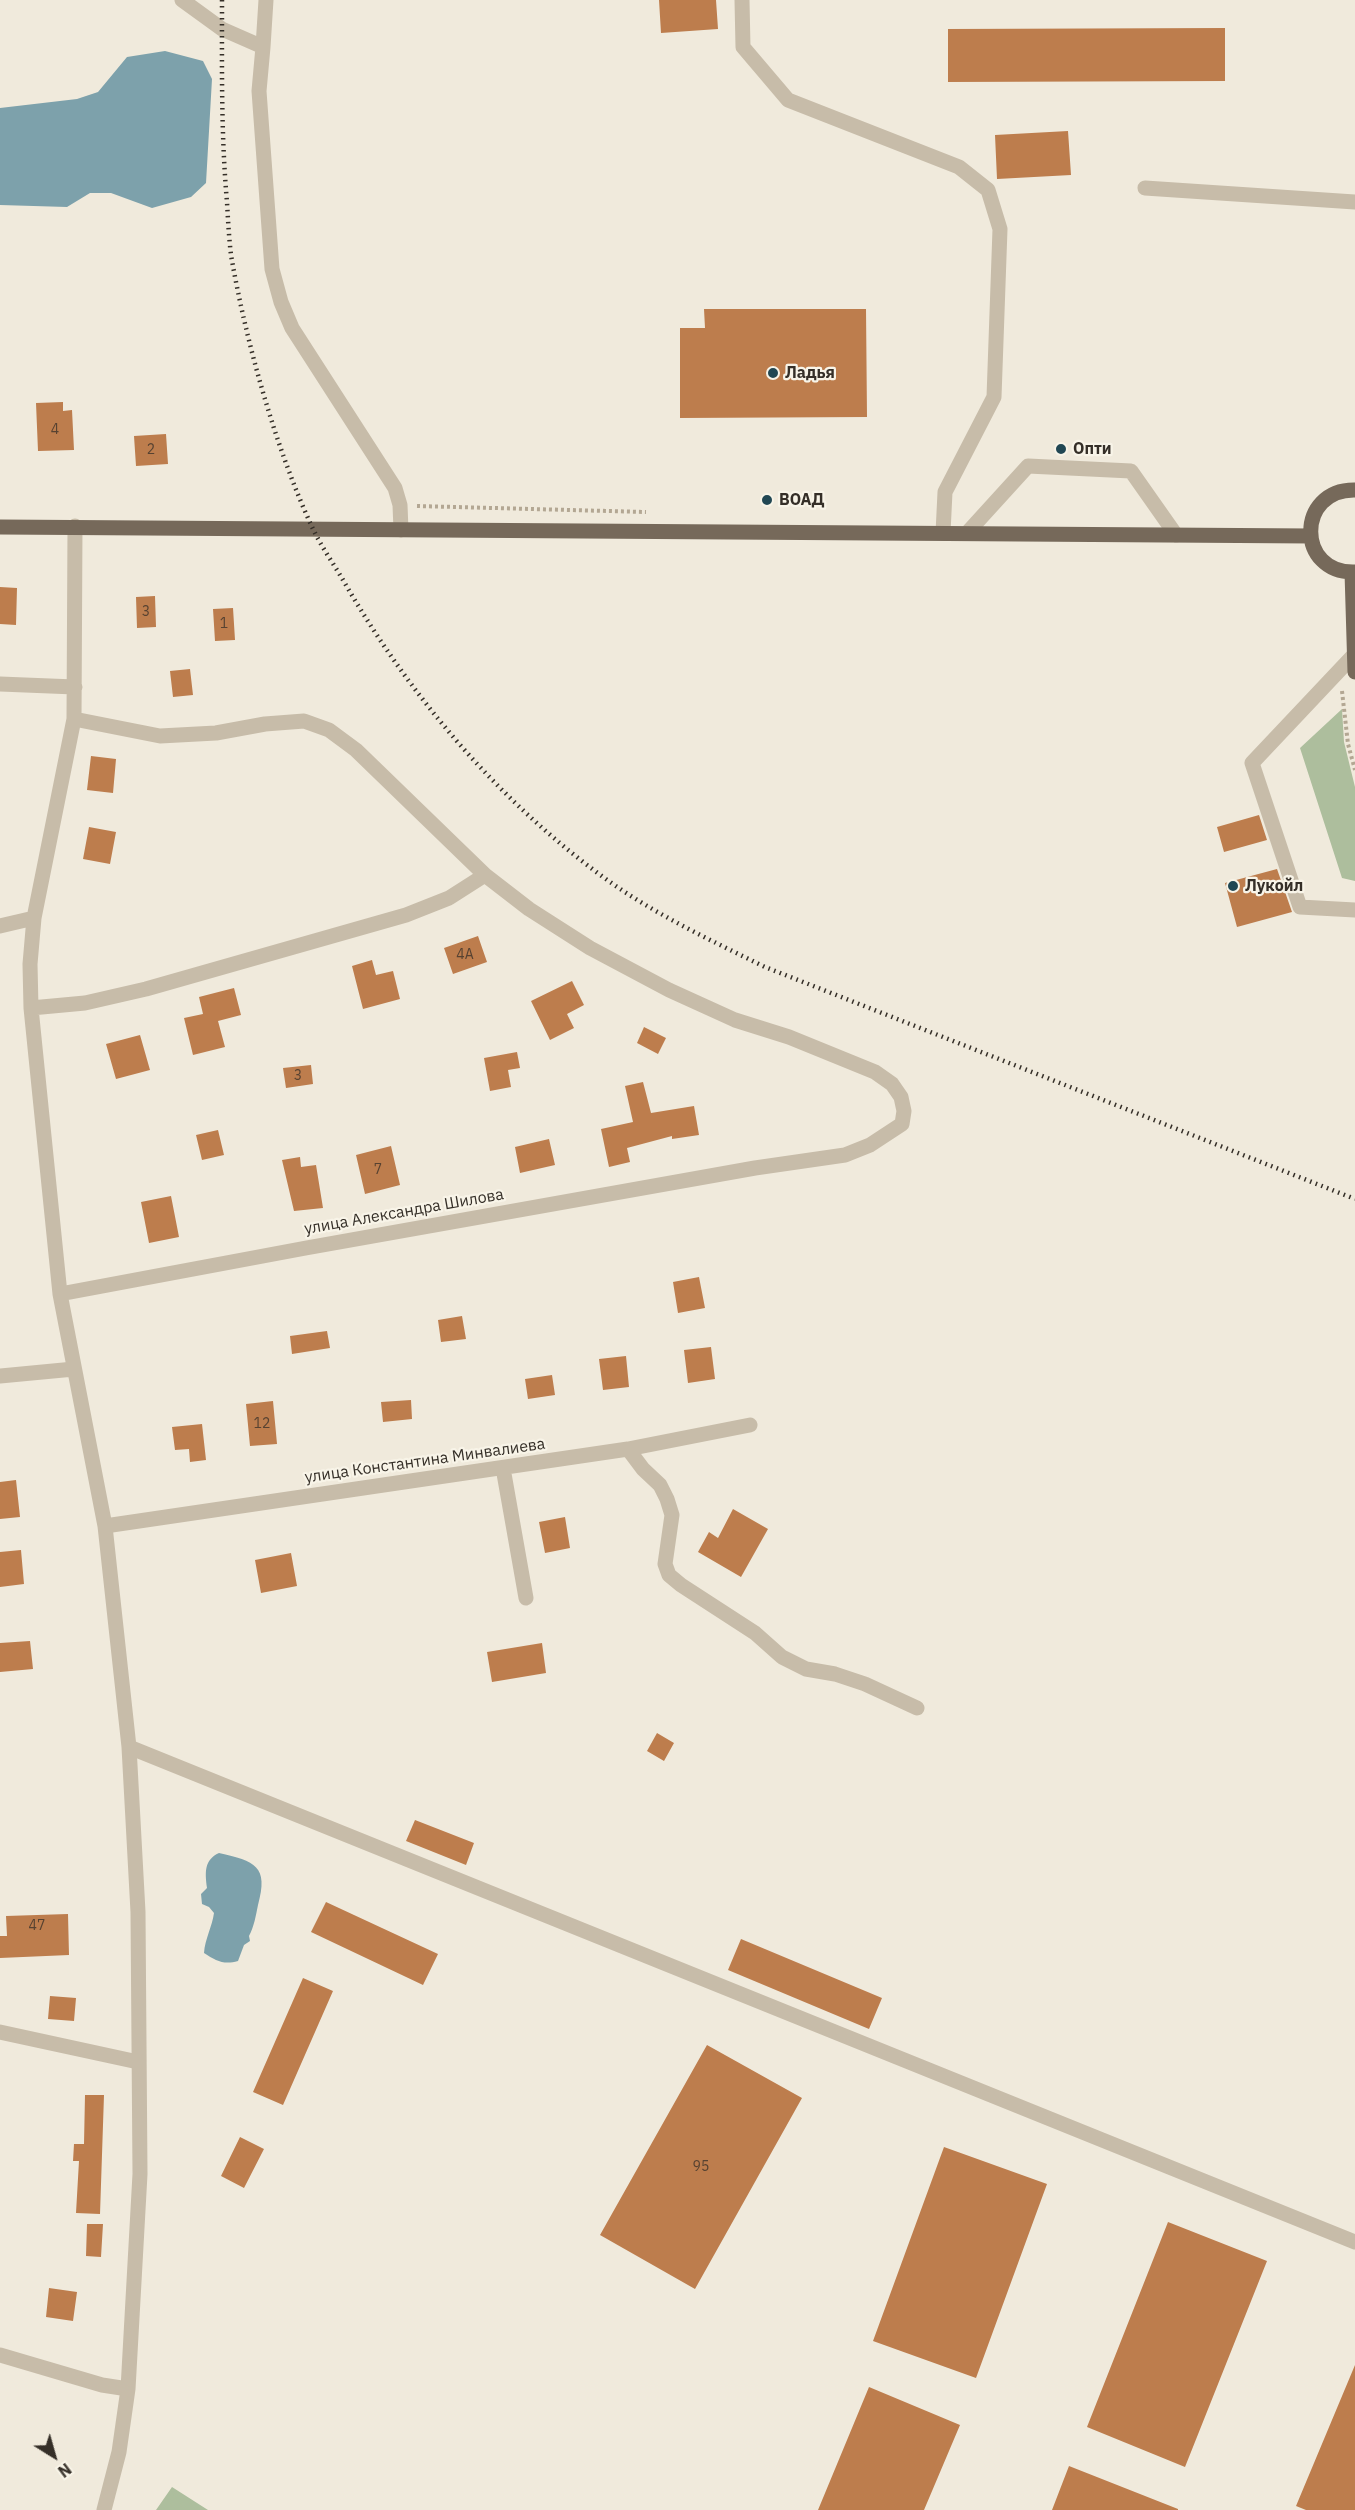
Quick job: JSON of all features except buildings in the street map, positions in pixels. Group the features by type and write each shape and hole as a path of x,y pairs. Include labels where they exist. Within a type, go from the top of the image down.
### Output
{"main road":[{"path":"1347,671 1353,656 1353,572 1337,570 1323,561 1316,551 1311,536 1313,517 1322,502 1337,492 1355,485"},
{"path":"0,527 1311,536"}],"street":[{"path":"182,0 222,29 263,47"},
{"path":"267,0 259,91 272,269 281,302 292,328 394,489 400,505 401,530"},
{"path":"742,0 743,47 788,100 959,167 988,190 1000,229 994,397 945,492 943,533"},
{"path":"1145,188 1355,202"},
{"path":"967,533 1028,466 1131,471 1176,535"},
{"path":"75,526 74,719 34,918 30,964 31,1008 60,1294 105,1526 129,1747 138,1912 140,2174 128,2389 119,2452 104,2510"},
{"path":"1347,671 1252,763 1300,907 1355,910"},
{"path":"0,684 75,687"},
{"path":"31,1008 86,1004 406,915 449,898 485,875 356,750 329,730 304,721 265,724 216,733 160,736 74,719"},
{"name":"улица Александра Шилова","path":"60,1294 755,1168 845,1155 870,1145 902,1124 904,1111 901,1097 892,1084 875,1072 789,1037 735,1020 669,990 590,948 529,909 485,875"},
{"path":"0,926 34,918"},
{"path":"0,1376 74,1369"},
{"name":"улица Константина Минвалиева","path":"105,1526 628,1449 750,1425"},
{"path":"628,1449 643,1469 660,1485 667,1499 672,1515 665,1564 669,1575 755,1633 782,1657 806,1669 836,1674 865,1684 917,1708"},
{"path":"503,1468 526,1598"},
{"path":"129,1747 1355,2242"},
{"path":"0,2032 138,2062"},
{"path":"0,2355 102,2385 128,2389"}],"path":[{"path":"400,505 654,513"},
{"path":"1347,671 1348,744 1355,770"}],"green space":[{"path":"1342,709 1344,742 1355,787 1355,881 1342,878 1300,748"},
{"path":"172,2487 208,2510 156,2510"}],"water":[{"path":"165,51 203,61 212,79 206,183 191,197 152,208 111,193 90,193 67,207 0,205 0,108 77,99 98,92 127,57"},
{"path":"219,1853 242,1859 256,1867 262,1882 256,1917 249,1936 250,1941 244,1945 238,1961 228,1963 204,1953 214,1913 202,1904 201,1894 207,1888 208,1863"}],"railway":[{"path":"222,0 223,126 231,255 245,323 275,431 299,498 313,529 368,622 425,702 489,776 561,844 618,888 680,924 765,967 1355,1199"}],"place":[{"name":"Ладья","path":"773,373"},
{"name":"Опти","path":"1061,449"},
{"name":"ВОАД","path":"767,500"},
{"name":"Лукойл","path":"1233,886"}]}
